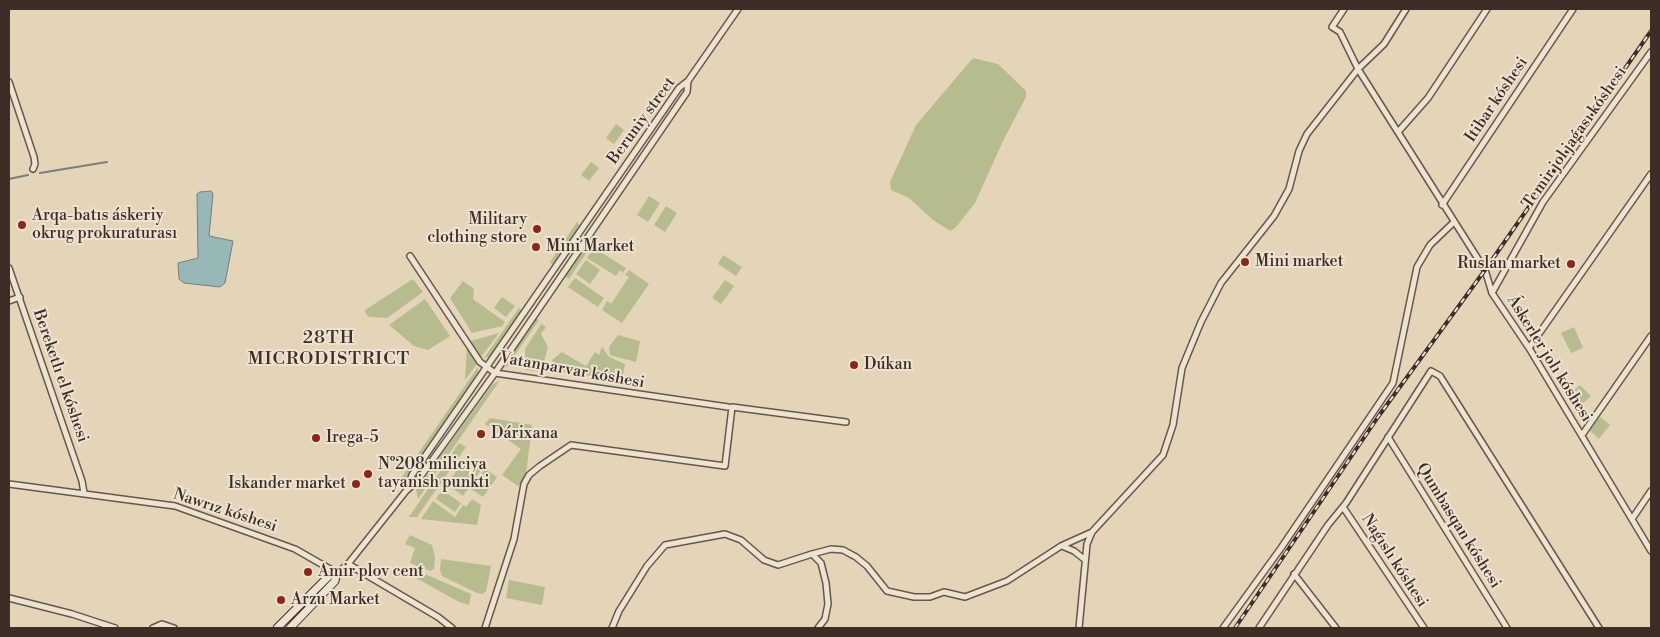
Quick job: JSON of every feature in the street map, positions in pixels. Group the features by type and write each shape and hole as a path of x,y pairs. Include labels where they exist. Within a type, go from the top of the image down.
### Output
{"street":[{"path":"688,81 738,9"},
{"name":"Áskerler jolı kóshesi","path":"1344,9 1332,27 1340,32 1358,69 1442,205 1485,270 1492,293 1529,348 1651,551"},
{"path":"612,628 619,611 647,566 665,545 725,534 741,540 764,560 778,565 831,549 843,550 856,556 887,591 914,597 930,597 944,592 964,597 1008,581 1061,546 1085,537 1092,532 1163,455 1173,425 1182,368 1201,322 1221,283 1274,216 1289,188 1299,151 1307,134 1358,69 1384,44 1406,9"},
{"path":"1398,132 1428,98 1487,9"},
{"name":"Itibar kóshesi","path":"1442,205 1573,9"},
{"name":"Temir jol jaǵası kóshesi","path":"1492,293 1543,202 1651,52"},
{"name":"Beruniy street","path":"406,491 412,476 679,88 688,81"},
{"name":"Beruniy street","path":"406,491 418,480 495,373 687,92 688,81"},
{"path":"9,82 34,157 35,167 32,169"},
{"path":"625,168 632,172"},
{"path":"1529,348 1651,174"},
{"path":"1223,628 1282,548 1393,383 1417,267 1430,245 1454,222"},
{"name":"Vatanparvar kóshesi","path":"410,256 480,362 495,373 846,422"},
{"name":"Bereketlı el kóshesi","path":"9,268 84,487 84,493"},
{"path":"9,302 20,297"},
{"path":"1582,436 1651,336"},
{"path":"1259,628 1294,574 1382,450 1388,437 1431,372 1440,376 1599,628"},
{"path":"485,628 514,539 524,484 529,475 571,445 725,466 730,407"},
{"name":"Qumbasqan kóshesi","path":"1388,437 1507,628"},
{"name":"Nawrız kóshesi","path":"9,484 175,506 296,549 337,573"},
{"path":"277,628 329,576 337,573 348,564 406,491"},
{"path":"1632,519 1651,491"},
{"name":"Naǵıslı kóshesi","path":"1343,507 1424,628"},
{"path":"1079,628 1084,559 1092,532"},
{"path":"1061,546 1074,551 1084,559"},
{"path":"812,554 821,563 824,572 828,604 825,628"},
{"path":"348,564 438,617 452,628"},
{"path":"290,628 335,582 337,573"},
{"path":"1294,574 1336,628"},
{"path":"9,598 63,611 115,628"},
{"path":"818,628 825,619"},
{"path":"154,628 162,624 174,628"}],"green space":[{"path":"973,58 998,64 1026,91 1026,97 1003,141 975,203 956,227 950,231 933,220 909,198 891,190 890,182 916,125"},
{"path":"616,124 624,130 614,144 606,138"},
{"path":"591,162 599,168 589,181 581,175"},
{"path":"649,196 660,203 648,222 637,215"},
{"path":"666,206 677,213 665,232 654,225"},
{"path":"577,222 581,227 555,267 550,262"},
{"path":"587,244 590,247 569,279 565,276"},
{"path":"597,250 626,268 623,273 620,270 616,276 587,258 592,251 595,253"},
{"path":"723,255 742,267 736,276 718,264"},
{"path":"586,260 600,270 590,284 576,274"},
{"path":"629,270 649,284 622,323 602,310 607,301 611,304 629,277 625,275"},
{"path":"575,278 604,298 598,307 568,287"},
{"path":"413,279 423,292 387,318 369,317 366,314 365,310"},
{"path":"725,280 734,286 721,304 712,298"},
{"path":"463,281 474,289 473,299 505,322 502,326 472,333 450,298"},
{"path":"502,297 515,306 506,317 494,308"},
{"path":"425,299 450,336 428,350 414,346 389,325"},
{"path":"519,308 523,311 492,356 484,358"},
{"path":"535,318 539,320 506,368 506,362"},
{"path":"541,324 546,327 541,334 548,347 544,362 547,372 526,370 525,349"},
{"path":"1574,327 1583,348 1571,353 1561,333"},
{"path":"499,333 481,357 471,341"},
{"path":"618,335 640,341 636,362 610,355 609,347"},
{"path":"467,347 477,364 465,380"},
{"path":"602,347 609,357 625,364 622,380 555,371 552,360 562,352 586,366 595,352 599,355"},
{"path":"478,367 478,378 405,482 397,484"},
{"path":"500,380 418,499 416,490 492,385"},
{"path":"1580,385 1591,396 1580,406 1569,395"},
{"path":"1600,417 1610,425 1599,439 1589,430"},
{"path":"490,418 532,425 525,482 518,486 502,475 521,449 485,424"},
{"path":"459,443 466,447 417,517 409,517"},
{"path":"467,456 483,467 463,496 447,484"},
{"path":"485,469 497,477 483,497 471,489"},
{"path":"442,490 461,503 455,512 436,499"},
{"path":"472,499 481,505 477,525 421,519 433,501 455,517 463,505 466,507"},
{"path":"410,535 432,545 435,557 434,569 430,571 410,563 415,548 405,544"},
{"path":"441,559 491,566 486,591 483,594 477,593 442,576 440,570"},
{"path":"409,567 471,594 469,605 459,602 407,573"},
{"path":"509,580 545,587 542,605 506,598"}],"water":[{"path":"211,191 213,194 209,236 233,241 225,283 220,287 184,283 179,279 178,263 198,258 197,194"}],"waterway":[{"path":"40,173 107,162"},
{"path":"9,179 28,175"}],"railway":[{"path":"1235,628 1378,417 1485,270 1651,31"}],"place":[{"name":"Arqa-batıs áskeriy okrug prokuraturası","path":"22,225"},
{"name":"Military clothing store","path":"537,229"},
{"name":"Mini Market","path":"536,247"},
{"name":"Mini market","path":"1245,262"},
{"name":"Ruslan market","path":"1571,264"},
{"name":"Dúkan","path":"854,365"},
{"name":"Dárixana","path":"481,434"},
{"name":"Irega-5","path":"316,438"},
{"name":"№208 miliciya tayanish punkti","path":"368,474"},
{"name":"Iskander market","path":"356,484"},
{"name":"Amir plov cent","path":"308,572"},
{"name":"Arzu Market","path":"281,600"}],"district":[{"name":"28TH MICRODISTRICT","path":"329,349"}]}
